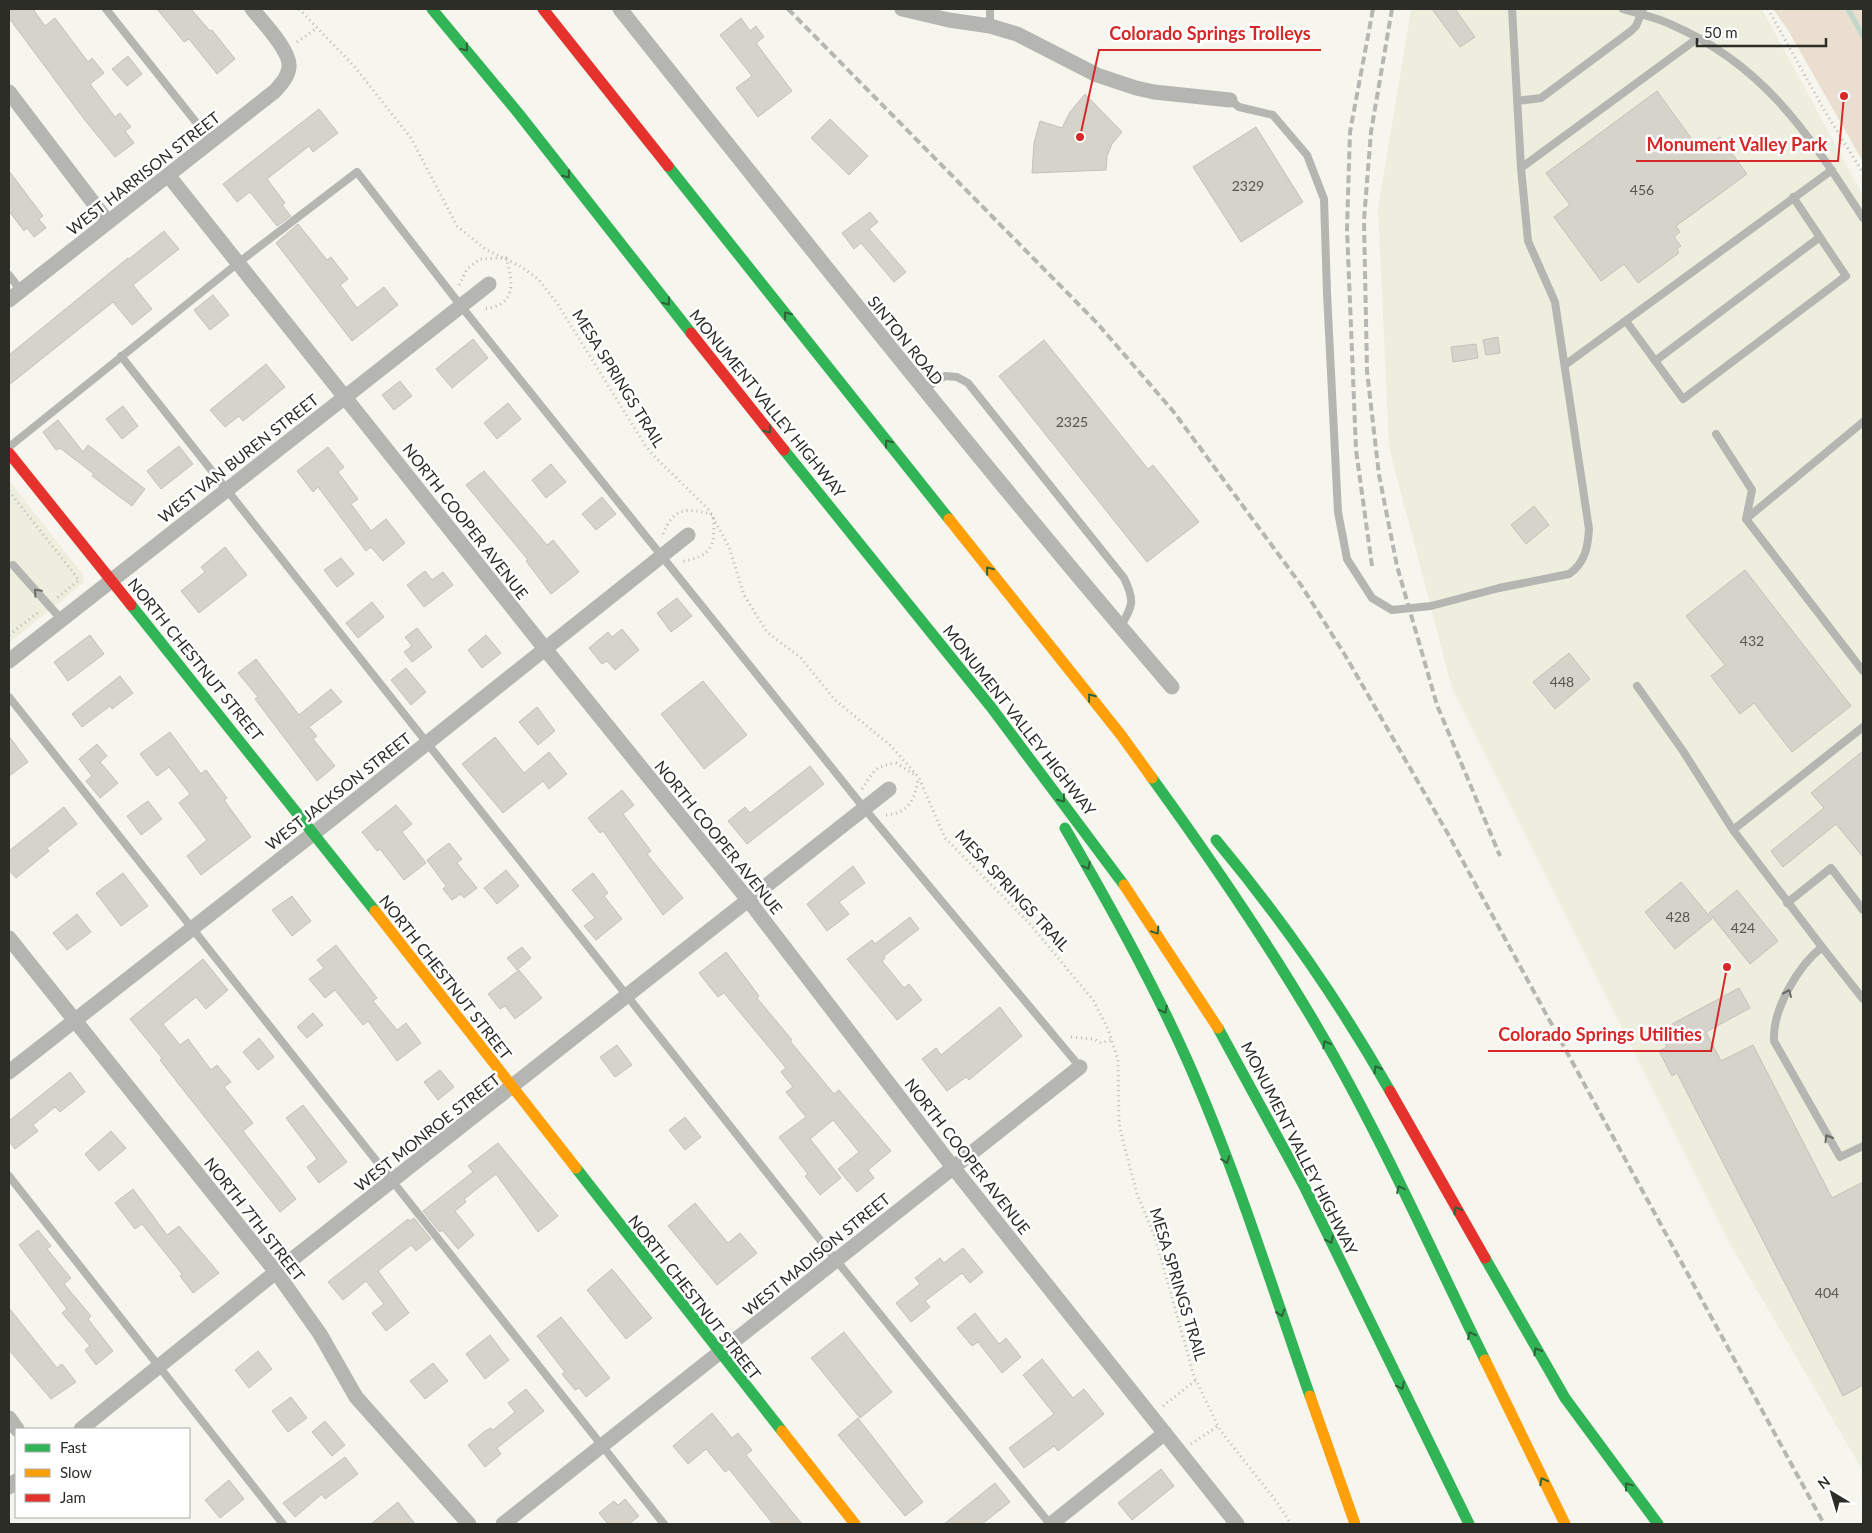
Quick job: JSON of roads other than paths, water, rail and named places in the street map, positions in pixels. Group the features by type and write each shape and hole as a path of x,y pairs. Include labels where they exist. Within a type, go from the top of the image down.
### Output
{"main road":[{"name":"MONUMENT VALLEY HIGHWAY","path":"432,9 988,706 1116,871 1233,1054 1286,1150 1469,1524"},
{"path":"543,9 1121,735 1228,885 1316,1025 1364,1113 1565,1524"},
{"name":"NORTH CHESTNUT STREET","path":"9,453 314,833 855,1524"},
{"path":"988,706 1080,854 1135,953 1173,1030 1222,1148 1355,1524"},
{"path":"1121,735 1189,808"},
{"path":"1211,834 1250,881 1327,989 1374,1063 1565,1398 1658,1524"}],"street":[{"name":"WEST HARRISON STREET","path":"9,300 275,91 285,79 289,66 284,50 252,9"},
{"name":"SINTON ROAD","path":"620,9 924,390 1172,687"},
{"path":"902,9 948,20 990,26 1017,34 1097,75 1136,88 1154,92 1230,100"},
{"path":"9,92 108,222"},
{"name":"NORTH COOPER AVENUE","path":"168,174 546,650 749,901 952,1166 1237,1524"},
{"name":"WEST VAN BUREN STREET","path":"9,661 489,284"},
{"name":"WEST JACKSON STREET","path":"9,1072 546,650 688,535"},
{"name":"WEST MONROE STREET","path":"82,1428 276,1272 512,1088 889,789"},
{"name":"NORTH 7TH STREET","path":"9,938 276,1272 320,1334 356,1397 469,1524"},
{"name":"WEST MADISON STREET","path":"504,1524 720,1354 952,1166 1080,1067"},
{"path":"1050,1524 1165,1434"}],"lane":[{"path":"106,9 211,141"},
{"path":"990,9 990,26"},
{"path":"1230,100 1239,107 1273,115 1307,155 1324,199 1326,293 1338,512 1347,559 1372,598 1392,610 1431,606 1499,588 1569,574 1580,564 1588,542 1589,529 1555,302 1528,241 1521,168 1512,9"},
{"path":"1623,9 1642,12 1672,24 1724,53 1764,84 1795,119 1832,170 1863,218"},
{"path":"1517,101 1541,98 1631,31 1642,12"},
{"path":"1521,168 1698,38"},
{"path":"1565,365 1832,170"},
{"path":"9,447 238,263 357,172 461,306 663,555 864,808 1080,1067"},
{"path":"1626,321 1683,399 1846,276 1793,197"},
{"path":"1655,361 1820,237"},
{"path":"9,275 21,290"},
{"path":"121,356 629,995 836,1260 1050,1524"},
{"path":"924,390 945,376 957,377 968,383 1124,578 1132,593 1132,606 1121,626"},
{"path":"1746,519 1863,422"},
{"path":"1716,434 1752,490 1746,519 1863,672"},
{"path":"13,565 61,619"},
{"path":"1638,686 1683,751 1733,830 1787,903 1863,999"},
{"path":"9,698 664,1524"},
{"path":"1733,830 1863,726"},
{"path":"1787,903 1831,868 1863,910"},
{"path":"1822,947 1797,973 1773,1034 1776,1046 1840,1158 1863,1146"},
{"path":"9,1176 283,1524"}],"waterway":[{"path":"1848,9 1863,36"}],"railway":[{"path":"788,9 1097,323 1173,411 1301,585 1345,655 1448,834 1824,1524"},
{"path":"1372,566 1356,450 1347,229 1350,132 1373,9"},
{"path":"1392,9 1371,132 1364,220 1367,371 1379,475 1397,566 1437,705 1500,856"}],"place":[{"name":"Monument Valley Park","path":"1844,96"},
{"name":"Colorado Springs Trolleys","path":"1080,137"},
{"name":"Colorado Springs Utilities","path":"1727,967"}]}
